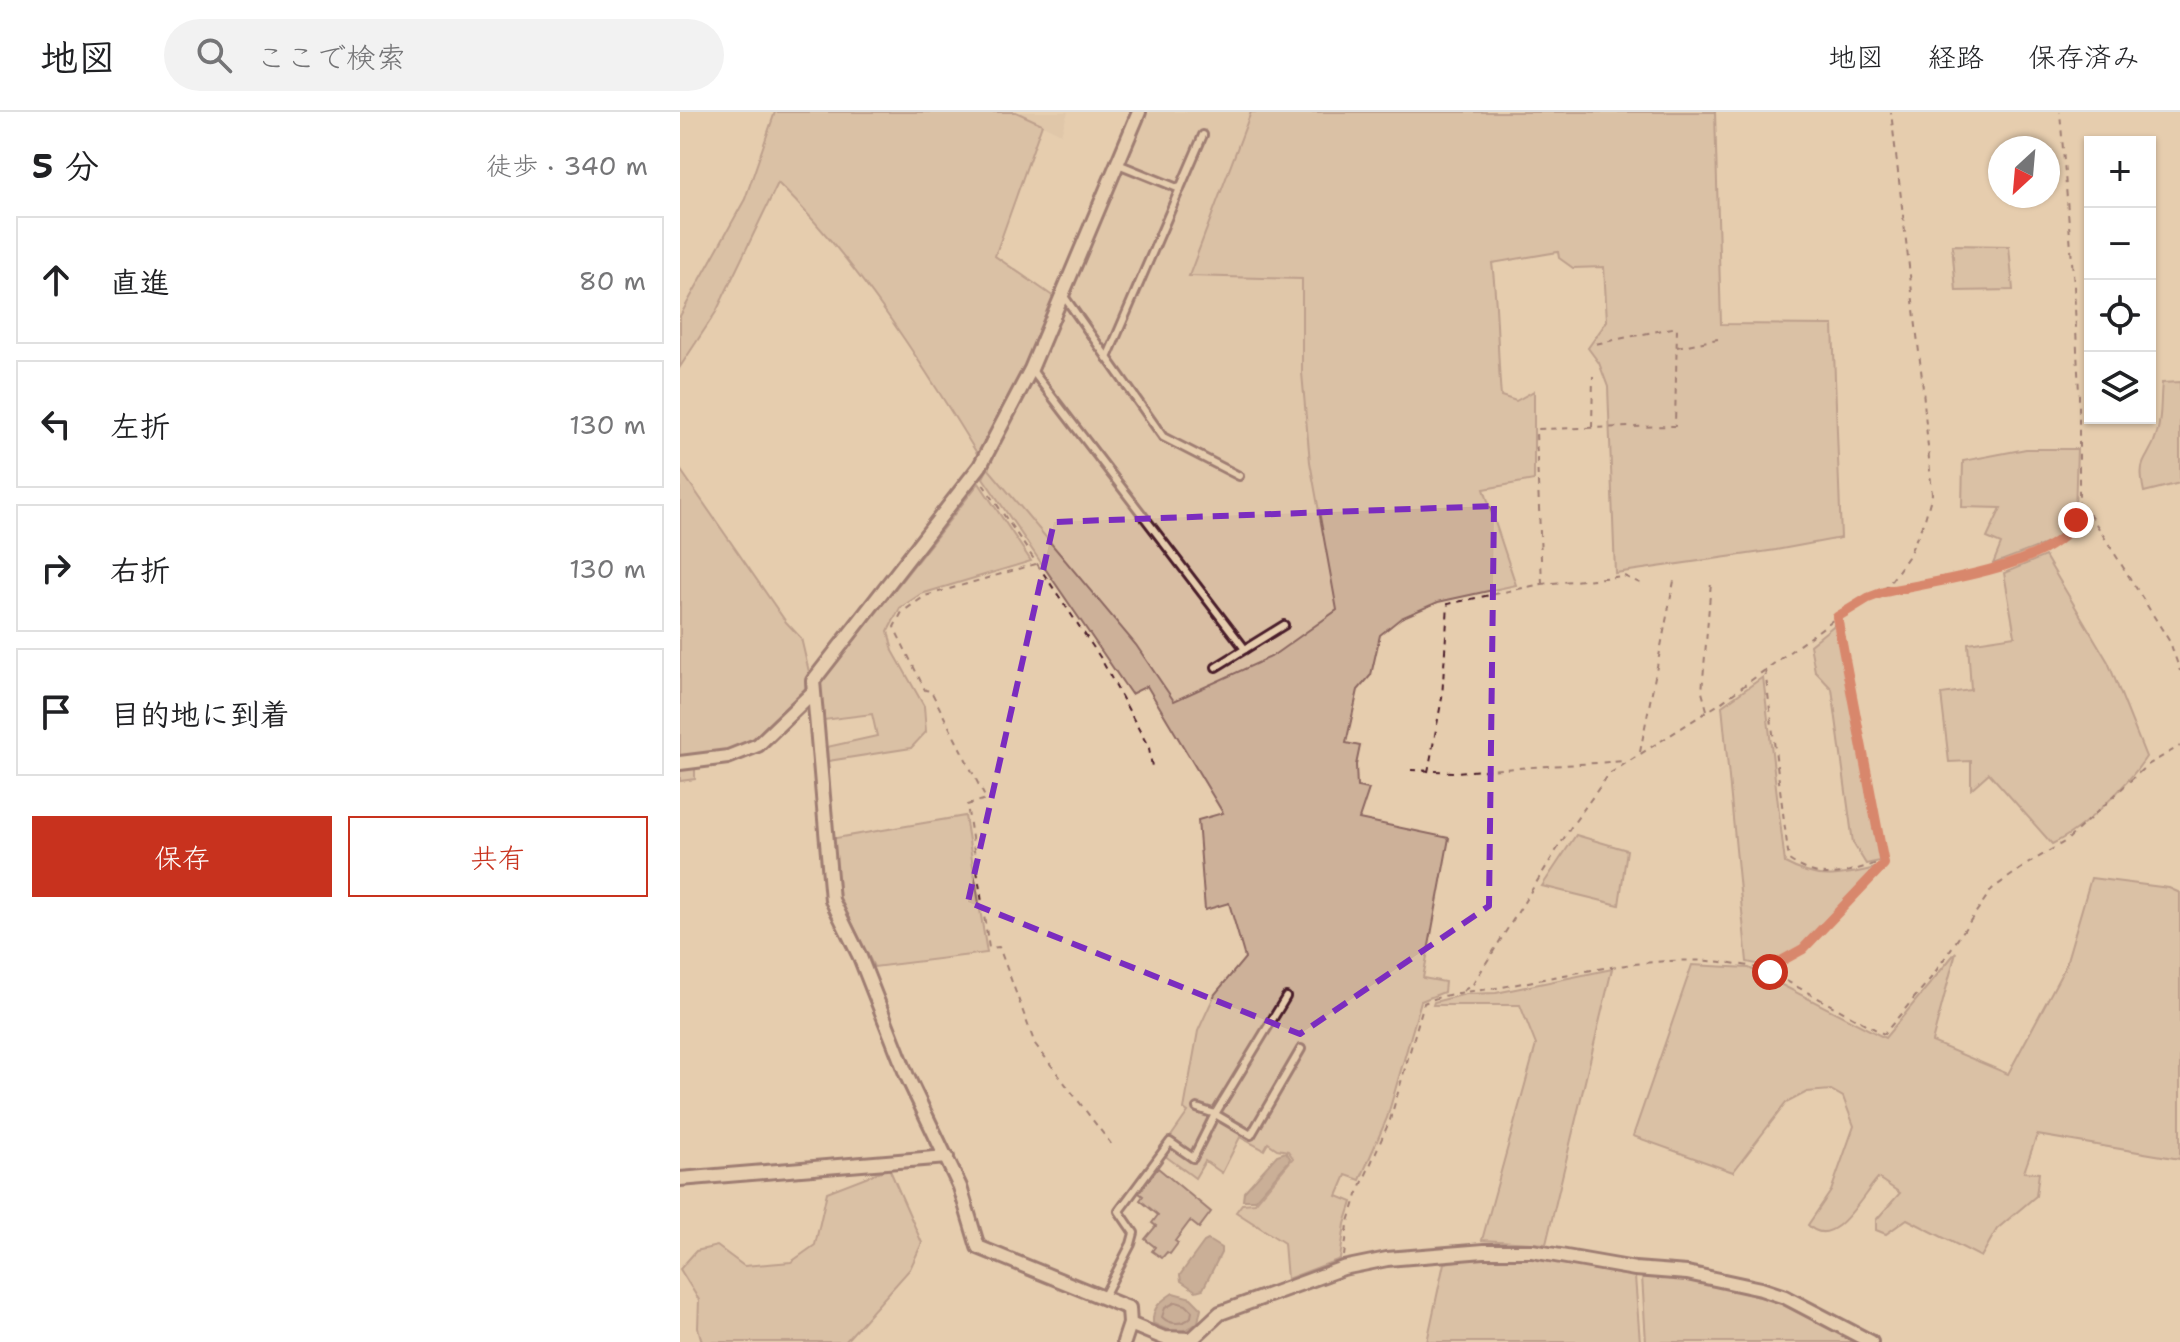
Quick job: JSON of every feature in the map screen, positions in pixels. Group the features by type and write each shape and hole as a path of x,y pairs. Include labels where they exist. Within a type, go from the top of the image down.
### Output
{"street":[{"path":"1124,1342 1130,1324 1129,1308 978,1247 960,1187 907,1076 860,957 832,900 813,681 975,472 1031,369 1139,112"},
{"path":"680,763 728,757 758,745 813,692"},
{"path":"680,1179 947,1157"},
{"path":"1130,1324 1164,1338 1192,1339 1220,1313 1343,1268 1387,1259 1484,1251 1532,1251 1635,1269 1687,1273 1761,1289 1785,1297 1871,1342"}],"lane":[{"path":"1107,358 1203,135"},
{"path":"1118,164 1180,189"},
{"path":"1063,295 1163,437 1239,476"},
{"path":"1031,369 1245,649"},
{"path":"1216,667 1284,625"},
{"path":"1103,1298 1134,1233 1119,1211 1170,1142 1193,1158 1215,1114 1286,997"},
{"path":"1197,1108 1215,1114 1251,1135 1301,1049"}],"path":[{"path":"1884,592 1908,557 1932,494 1922,378 1891,112"},
{"path":"1463,991 1473,984 1554,853 1609,774 1707,711 1868,598 1992,569 2034,554 2070,532 2079,505 2079,393 2060,112"},
{"path":"1542,584 1538,429 1675,426 1677,327 1595,344"},
{"path":"1677,347 1718,339"},
{"path":"1592,428 1593,376"},
{"path":"975,472 1100,657 1149,748 1152,767"},
{"path":"2079,505 2091,516 2170,642 2180,671"},
{"path":"1036,564 925,596 902,612 894,627 925,690 931,691 986,799 967,805 989,948 999,947 1035,1044 1114,1148"},
{"path":"1428,772 1442,698 1448,604 1542,584 1624,576 1644,585"},
{"path":"1639,753 1675,576"},
{"path":"1707,711 1702,692 1711,582"},
{"path":"1837,617 1883,862"},
{"path":"1765,670 1789,860 1805,871 1831,876 1883,862"},
{"path":"1343,1268 1348,1225 1357,1195 1390,1120 1424,1003 1463,991 1497,988 1614,965 1708,961 1750,965 1765,970 1884,1034 1931,978 1992,889 2066,841 2146,766 2180,746"},
{"path":"1411,770 1455,772 1627,761"},
{"path":"1765,970 1803,949 1883,862"}],"highlighted area":[{"path":"1494,506 1489,906 1300,1034 968,902 1054,522"}],"shaded area":[{"path":"775,112 1016,112 1042,124 995,256 1054,297 1024,367 978,455 934,384 861,279 835,245 778,183 716,312 680,367 680,316 745,199"},
{"path":"1016,112 1068,112 1061,134"},
{"path":"1149,112 1251,112 1189,276 1302,278 1302,373 1310,462 1337,610 1271,657 1174,702 1136,645 988,468 1037,377"},
{"path":"1251,112 1715,112 1721,324 1833,325 1841,538 1615,573 1608,387 1599,363 1588,348 1607,321 1604,267 1573,268 1559,258 1558,252 1492,263 1501,396 1516,401 1534,391 1534,480 1484,489 1516,585 1438,602 1401,618 1380,635 1371,675 1358,690 1346,743 1360,746 1356,765 1357,787 1369,789 1359,819 1449,838 1423,978 1445,982 1444,992 1421,1001 1387,1118 1360,1180 1346,1175 1337,1196 1352,1202 1340,1259 1287,1279 1284,1243 1236,1212 1242,1204 1255,1203 1293,1158 1288,1151 1268,1143 1264,1150 1240,1137 1222,1173 1205,1161 1195,1178 1160,1152 1188,1112 1184,1109 1198,1031 1215,994 1245,958 1229,903 1205,910 1198,820 1223,813 1147,686 1131,694 983,478 988,468 1136,645 1174,701 1271,657 1337,610 1310,462 1302,373 1302,279 1189,276"},
{"path":"1952,245 2009,246 2013,290 1956,291"},
{"path":"2180,382 2180,483 2144,492 2142,465 2159,427 2162,383"},
{"path":"2026,449 2077,449 2075,512 2062,536 1993,564 2001,544 1987,538 2001,508 1962,507 1963,461"},
{"path":"680,469 786,622 801,638 809,672 805,680 806,693 756,741 728,751 695,755 695,779 680,781"},
{"path":"979,483 1031,561 921,594 900,608 888,631 893,651 924,706 926,732 911,748 828,761 827,747 877,736 872,714 824,720 820,684"},
{"path":"2045,556 2108,662 2146,757 2104,806 2052,844 1989,773 1971,789 1971,761 1949,762 1941,694 1971,690 1968,643 2015,636 2004,573"},
{"path":"1838,622 1880,861 1866,864 1853,843 1832,689 1815,671 1810,645"},
{"path":"1763,677 1785,863 1809,873 1830,876 1876,868 1801,948 1765,966 1747,962 1722,706"},
{"path":"965,816 987,953 874,967 832,883 830,839"},
{"path":"1576,835 1627,850 1619,905 1542,886"},
{"path":"2091,878 2169,888 2180,893 2180,1159 2037,1135 2024,1172 2039,1173 2036,1196 1997,1229 1981,1257 1907,1219 1886,1234 1876,1230 1876,1220 1900,1193 1878,1178 1847,1218 1837,1226 1828,1231 1818,1231 1808,1225 1831,1191 1854,1126 1843,1097 1831,1090 1807,1092 1786,1103 1733,1172 1633,1136 1692,965 1749,968 1885,1038 1956,952 1932,1042 2008,1074 2065,967"},
{"path":"1612,969 1546,1244 1482,1240 1536,1045 1520,1005 1433,1005 1434,1002 1466,994 1496,993"},
{"path":"889,1168 922,1243 910,1269 845,1342 702,1342 698,1328 699,1300 680,1269 696,1251 717,1246 744,1266 791,1262 815,1245 827,1192"},
{"path":"1485,1257 1540,1259 1635,1277 1640,1342 1427,1342 1444,1263"},
{"path":"1642,1276 1686,1278 1783,1303 1857,1342 1646,1342"}],"water":[{"path":"1286,1152 1289,1161 1255,1200 1243,1200 1244,1192 1277,1155"},
{"path":"1208,1240 1221,1248 1221,1253 1203,1289 1196,1291 1181,1281 1180,1275"},
{"path":"1173,1293 1191,1298 1201,1308 1198,1322 1187,1329 1171,1330 1153,1323 1156,1309"}],"building":[{"path":"1158,1168 1211,1212 1199,1228 1190,1221 1175,1241 1178,1243 1170,1254 1167,1252 1162,1258 1152,1251 1155,1247 1145,1239 1156,1226 1152,1223 1158,1215 1140,1200 1143,1196 1139,1193"}],"route":[{"path":"1770,972 1765,970 1803,949 1884,864 1837,617 1884,592 1992,569 2034,554 2065,537 2076,520"}]}
